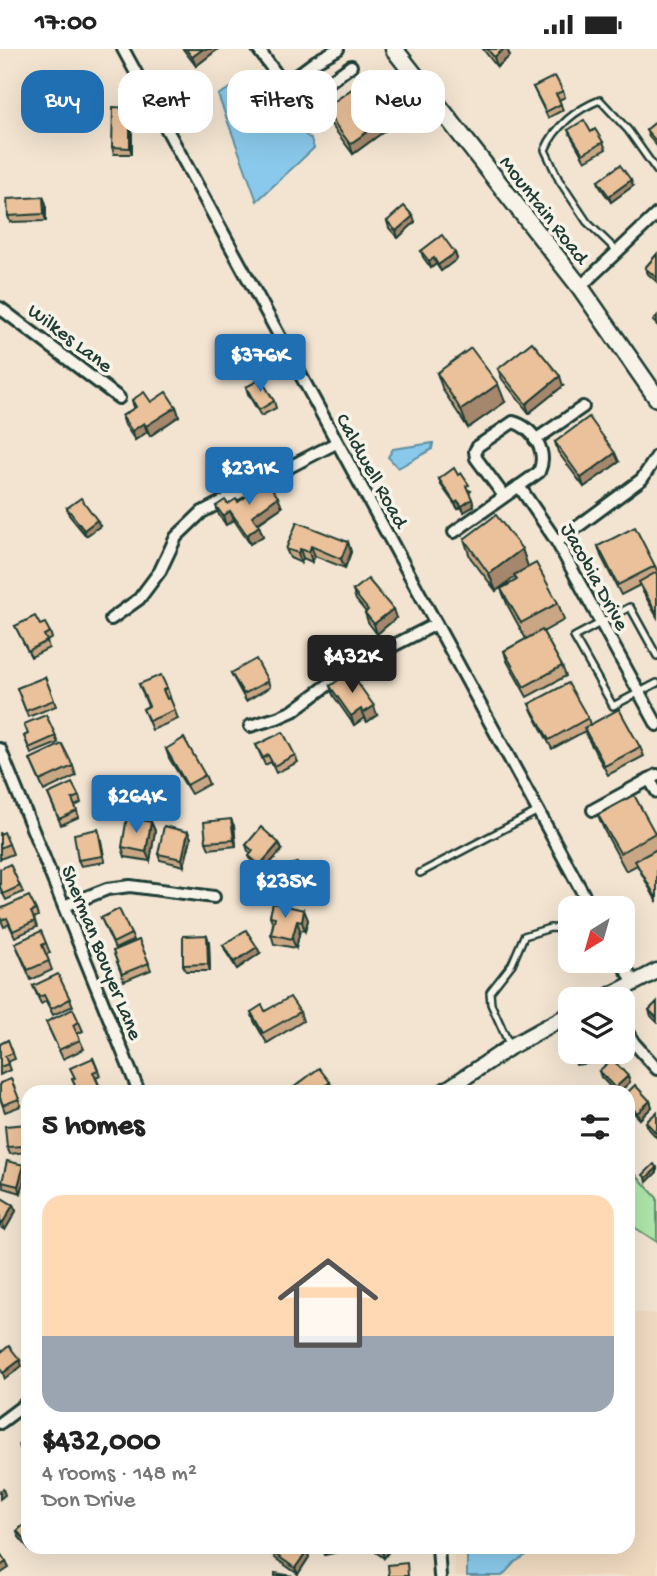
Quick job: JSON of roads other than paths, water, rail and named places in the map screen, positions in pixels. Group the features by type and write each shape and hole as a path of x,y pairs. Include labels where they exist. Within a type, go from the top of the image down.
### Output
{"main road":[{"name":"Mountain Road","path":"394,49 580,287 657,398"}],"street":[{"name":"Caldwell Road","path":"123,49 584,896"},
{"path":"258,49 273,70"},
{"path":"316,61 324,49"},
{"path":"304,70 338,49"},
{"path":"337,76 351,66"},
{"path":"580,287 657,214"},
{"name":"Wilkes Lane","path":"0,308 119,398"},
{"path":"536,440 583,407"},
{"path":"454,532 539,472 544,463 543,453 536,440 527,429 513,422 478,446 475,451 476,458 504,496"},
{"path":"111,619 139,599 160,571 176,537 202,512 337,443"},
{"path":"557,542 642,479 657,456"},
{"path":"642,479 657,475"},
{"name":"Jacobia Drive","path":"519,486 557,542 657,725"},
{"path":"250,726 293,711 354,666 436,624"},
{"name":"Sherman Bouyer Lane","path":"0,749 136,1085"},
{"path":"593,810 653,777 657,792"},
{"path":"64,906 107,889 130,886 214,897"},
{"path":"628,987 657,971"},
{"path":"628,973 635,983"},
{"path":"453,1085 510,1047 558,1021"},
{"path":"635,1044 657,1069"},
{"path":"0,1423 21,1407"},
{"path":"438,1554 440,1576"}],"lane":[{"path":"618,251 587,222 559,180 545,150 550,137 581,108 600,100 628,130 657,171"},
{"path":"657,656 629,607 574,637 613,706 657,683"},
{"path":"420,873 538,811"},
{"path":"510,1047 491,1004 490,992 512,964 524,936 550,928 558,928"}],"water":[{"path":"227,90 227,119 218,95"},
{"path":"232,133 303,133 311,139 314,148 257,201"},
{"path":"433,443 432,449 398,468 388,457 393,449"},
{"path":"467,1554 528,1554 515,1562 502,1576 467,1576"}]}
